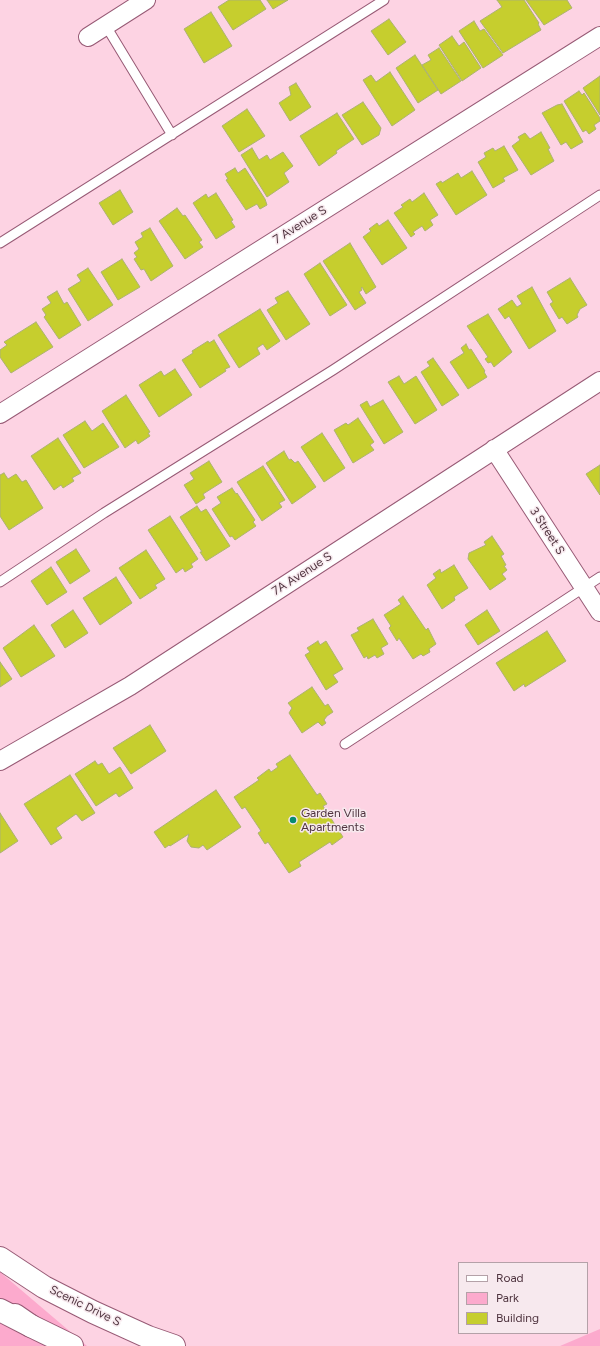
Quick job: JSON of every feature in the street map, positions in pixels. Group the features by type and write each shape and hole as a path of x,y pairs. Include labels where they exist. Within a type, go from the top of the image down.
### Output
{"main road":[{"name":"Scenic Drive S","path":"0,1258 44,1286 93,1312 148,1337 174,1346"},
{"path":"0,1303 31,1326"},
{"path":"0,1310 72,1346"}],"street":[{"path":"88,38 146,0"},
{"name":"7 Avenue S","path":"0,414 600,36"},
{"name":"7A Avenue S","path":"0,761 130,686 600,381"},
{"name":"3 Street S","path":"494,449 600,612"}],"lane":[{"path":"0,243 384,0"},
{"path":"106,26 172,135"},
{"path":"0,582 104,514 333,370 600,194"},
{"path":"345,744 600,577"}],"green space":[{"path":"0,1272 87,1346 0,1346"},
{"path":"600,1329 600,1346 560,1346"}],"building":[{"path":"229,0 260,0 266,9 233,30 218,7"},
{"path":"267,0 288,0 273,9"},
{"path":"497,0 524,0 539,23 538,24 541,30 503,53 480,21 502,7"},
{"path":"526,0 567,0 572,8 544,25"},
{"path":"211,12 232,46 204,63 184,29"},
{"path":"389,19 406,42 388,55 371,31"},
{"path":"474,21 480,31 484,29 503,55 483,68 459,31"},
{"path":"452,36 459,46 464,42 481,68 462,81 439,45"},
{"path":"439,48 461,81 441,94 422,65 431,60 428,55"},
{"path":"415,55 438,90 418,103 396,68"},
{"path":"390,72 415,110 392,126 363,80 371,75 376,82"},
{"path":"600,76 600,115 583,88"},
{"path":"296,83 311,107 290,121 279,103 291,95 289,87"},
{"path":"579,91 582,95 584,93 600,118 600,121 594,125 596,129 589,134 586,130 583,132 564,101"},
{"path":"363,102 381,128 379,135 362,145 342,115"},
{"path":"562,104 583,142 571,149 566,142 561,145 542,113"},
{"path":"247,109 265,136 239,152 222,126"},
{"path":"337,113 354,139 336,151 337,153 319,166 300,136"},
{"path":"541,132 550,148 548,149 554,161 531,175 512,146 520,140 518,137 525,133 530,139"},
{"path":"504,146 518,170 503,178 505,181 493,188 478,162 486,157 484,153 493,148 495,151"},
{"path":"252,148 259,160 267,155 270,160 283,152 293,166 284,173 289,182 267,197 241,155"},
{"path":"235,168 238,173 245,168 265,199 267,205 260,209 257,204 246,210 226,180 228,179 225,174"},
{"path":"472,171 487,195 456,215 436,184 441,181 442,183 458,173 461,178"},
{"path":"120,190 133,212 113,225 99,203"},
{"path":"216,193 233,220 231,221 235,227 216,239 193,203 206,194 208,198"},
{"path":"424,193 438,215 430,220 433,225 425,231 422,226 413,232 415,234 411,237 394,213 403,207 401,205 410,199 412,202"},
{"path":"177,208 183,216 185,215 202,240 199,242 203,247 185,259 159,221"},
{"path":"388,220 407,248 382,265 363,237 371,231 369,229 377,223 379,226"},
{"path":"150,228 173,266 151,281 144,269 141,270 134,259 137,257 134,253 139,249 135,242 143,237 141,233"},
{"path":"350,243 376,287 366,294 362,287 361,288 362,290 359,292 366,303 355,310 323,261"},
{"path":"122,259 140,287 118,300 101,272"},
{"path":"320,263 347,305 330,316 304,274"},
{"path":"88,268 113,305 88,321 68,289 81,281 77,275"},
{"path":"570,278 587,305 580,309 577,315 578,317 567,324 562,317 559,319 550,304 553,302 547,292"},
{"path":"532,287 556,331 529,349 509,316 505,319 498,309 512,300 517,307 522,304 517,296"},
{"path":"57,291 64,304 67,302 81,325 59,339 44,317 46,315 42,309 51,303 47,297"},
{"path":"288,291 310,324 286,340 267,310 278,303 275,298"},
{"path":"260,309 280,341 267,350 263,344 257,348 260,354 239,368 218,335"},
{"path":"488,314 512,352 494,367 491,362 488,363 485,359 488,357 467,326"},
{"path":"36,322 53,347 11,373 0,357 0,350 7,345 4,342"},
{"path":"214,340 230,367 225,369 226,371 200,388 182,360 193,353 192,351 208,341 209,343"},
{"path":"466,344 469,350 471,349 485,371 484,372 487,377 468,389 450,362 464,353 461,348"},
{"path":"433,358 459,395 442,406 421,372 430,366 427,362"},
{"path":"175,369 192,395 159,417 139,385 161,371 164,376"},
{"path":"399,376 404,384 416,376 437,410 415,424 388,382"},
{"path":"126,395 150,432 148,433 150,436 138,444 136,440 125,448 102,411"},
{"path":"383,400 403,432 384,444 360,405 367,401 370,407"},
{"path":"358,418 374,442 370,445 374,450 353,463 334,430 346,423 348,425"},
{"path":"85,421 92,431 103,423 119,447 84,468 63,435"},
{"path":"322,433 345,468 324,482 301,447"},
{"path":"58,438 81,473 72,478 74,481 63,488 61,485 54,490 31,456"},
{"path":"284,451 289,460 291,459 295,463 298,461 316,487 292,504 266,463"},
{"path":"209,461 222,482 203,494 205,498 196,504 184,485 194,479 190,473"},
{"path":"600,465 600,495 586,474"},
{"path":"263,466 285,500 279,503 282,507 262,521 237,482"},
{"path":"4,473 8,479 16,474 22,482 26,480 43,508 9,530 0,516 0,475"},
{"path":"232,488 255,520 253,522 256,526 235,540 232,536 230,537 212,509 221,503 217,497"},
{"path":"197,506 201,512 206,509 230,546 206,561 180,517"},
{"path":"170,516 198,559 191,564 193,567 185,572 183,568 176,573 148,530"},
{"path":"492,536 504,554 501,556 507,570 502,574 506,579 490,590 468,559 469,553 486,545 484,542"},
{"path":"76,549 90,571 70,584 56,562"},
{"path":"146,550 165,579 155,585 157,588 140,599 119,568"},
{"path":"454,565 468,588 454,597 455,600 442,609 427,585 436,578 433,574 440,569 441,573"},
{"path":"51,567 67,592 47,605 31,581"},
{"path":"116,577 132,603 100,625 83,598"},
{"path":"403,596 426,630 428,628 436,644 429,649 430,652 423,656 421,654 413,659 399,638 397,641 389,628 391,626 384,615 401,604 398,600"},
{"path":"73,610 88,633 65,648 51,625"},
{"path":"487,610 500,631 478,645 465,625"},
{"path":"373,619 388,644 381,648 384,654 377,658 375,655 368,659 367,656 364,658 351,635 359,631 357,628"},
{"path":"34,625 55,656 21,677 3,648"},
{"path":"547,631 566,661 525,687 524,684 514,691 496,663"},
{"path":"318,641 320,645 326,641 343,669 333,675 338,682 326,690 305,655 310,652 307,648"},
{"path":"0,662 12,679 0,687"},
{"path":"312,687 325,706 328,704 333,712 327,716 324,720 326,723 322,726 318,722 302,733 289,713 292,708 288,703"},
{"path":"150,725 166,751 131,774 113,748"},
{"name":"Garden Villa Apartments","path":"290,755 317,795 320,793 327,804 323,806 343,837 332,845 330,842 299,862 301,866 289,873 268,842 265,844 258,833 261,831 245,807 242,809 234,797 259,780 257,778 269,769 271,772 278,767 276,764"},
{"path":"95,761 98,765 102,763 109,774 120,767 133,788 119,797 116,793 96,806 75,774"},
{"path":"70,775 95,813 82,821 76,814 56,828 62,838 51,845 24,804"},
{"path":"216,790 241,827 207,850 203,845 199,848 191,847 187,841 189,834 165,848 154,832"},
{"path":"0,813 18,841 0,853"}],"place":[{"name":"Garden Villa Apartments","path":"293,820"}]}
